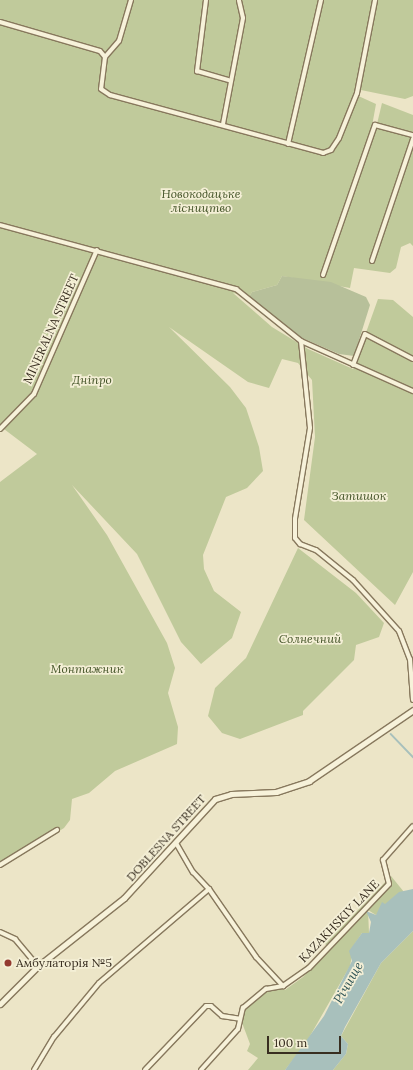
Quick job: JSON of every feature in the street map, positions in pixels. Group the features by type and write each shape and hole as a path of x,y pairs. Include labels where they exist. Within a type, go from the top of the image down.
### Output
{"street":[{"path":"131,0 119,42 105,57 101,89 110,95 223,124 323,153 331,150 339,138 357,93 375,0"},
{"path":"206,0 198,72 229,80"},
{"path":"223,124 229,80 243,18 239,0"},
{"path":"288,144 321,0"},
{"path":"0,22 87,46 105,57"},
{"path":"323,275 375,125 413,135"},
{"path":"372,261 413,139"},
{"path":"0,225 97,250 236,290 302,341 413,391"},
{"name":"MINERALNA STREET","path":"0,428 34,394 97,250"},
{"path":"353,365 365,334 413,359"},
{"path":"302,341 310,428 295,519 295,538 300,544 316,550 353,580 399,631 410,659 413,700"},
{"name":"DOBLESNA STREET","path":"0,1004 38,966 124,898 215,799 231,794 276,792 304,783 413,710"},
{"name":"KAZAKHSKIY LANE","path":"201,1070 238,1029 244,1008 266,990 283,986 309,968 389,884 382,860 413,826"},
{"path":"0,865 57,830"},
{"path":"176,843 193,872 209,889 256,957 283,986"},
{"path":"34,1070 54,1037 99,983 209,889"},
{"path":"0,932 15,939 38,966"},
{"path":"145,1070 206,1006 211,1006 222,1016 240,1019"}],"green space":[{"path":"0,0 413,0 413,96 405,99 356,89 354,94 376,104 372,126 413,137 413,246 410,243 401,247 396,268 390,273 354,268 350,288 282,276 277,285 252,292 249,297 233,293 272,327 308,349 353,369 378,299 393,300 413,317 413,572 395,605 304,520 315,437 312,380 298,363 282,359 269,388 248,382 169,327 230,387 246,408 259,447 263,471 247,488 226,497 203,555 204,569 214,591 241,612 232,638 201,664 181,642 137,554 72,485 107,535 167,643 175,668 168,693 178,727 177,744 115,771 89,793 72,799 70,820 64,828 0,868 0,482 37,454 0,426"},
{"path":"382,103 413,115 413,132 377,124"},
{"path":"282,276 331,282 366,297 370,305 354,356 339,354 302,338 265,313 249,297 252,292 277,285"},
{"name":"Солнечний","path":"298,548 356,593 384,623 379,637 356,645 354,660 303,711 303,715 240,739 222,733 208,716 215,688 246,658"},
{"path":"391,876 404,892 376,915 368,910 369,933 362,933 354,945 350,966 306,1043 285,1070 248,1070 258,1058 247,1051 250,1044 241,1020 245,1009 266,992 282,987 285,990 303,977 330,948 325,944"},
{"path":"413,931 413,1070 333,1070 346,1054 348,1044 341,1036 381,963"}],"water":[{"name":"Річище","path":"413,889 413,931 381,963 345,1027 341,1036 348,1044 346,1054 333,1070 285,1070 324,1016 352,961 349,951 362,933 369,933 371,922 366,911 376,915 382,902 385,904 399,892"}],"waterway":[{"path":"391,734 413,757"}],"place":[{"name":"Амбулаторія №5","path":"8,963"}],"park label":[{"name":"Новокодацьке лісництво","path":"201,201"},
{"name":"Дніпро","path":"92,380"},
{"name":"Затишок","path":"359,496"},
{"name":"Монтажник","path":"87,669"}]}
